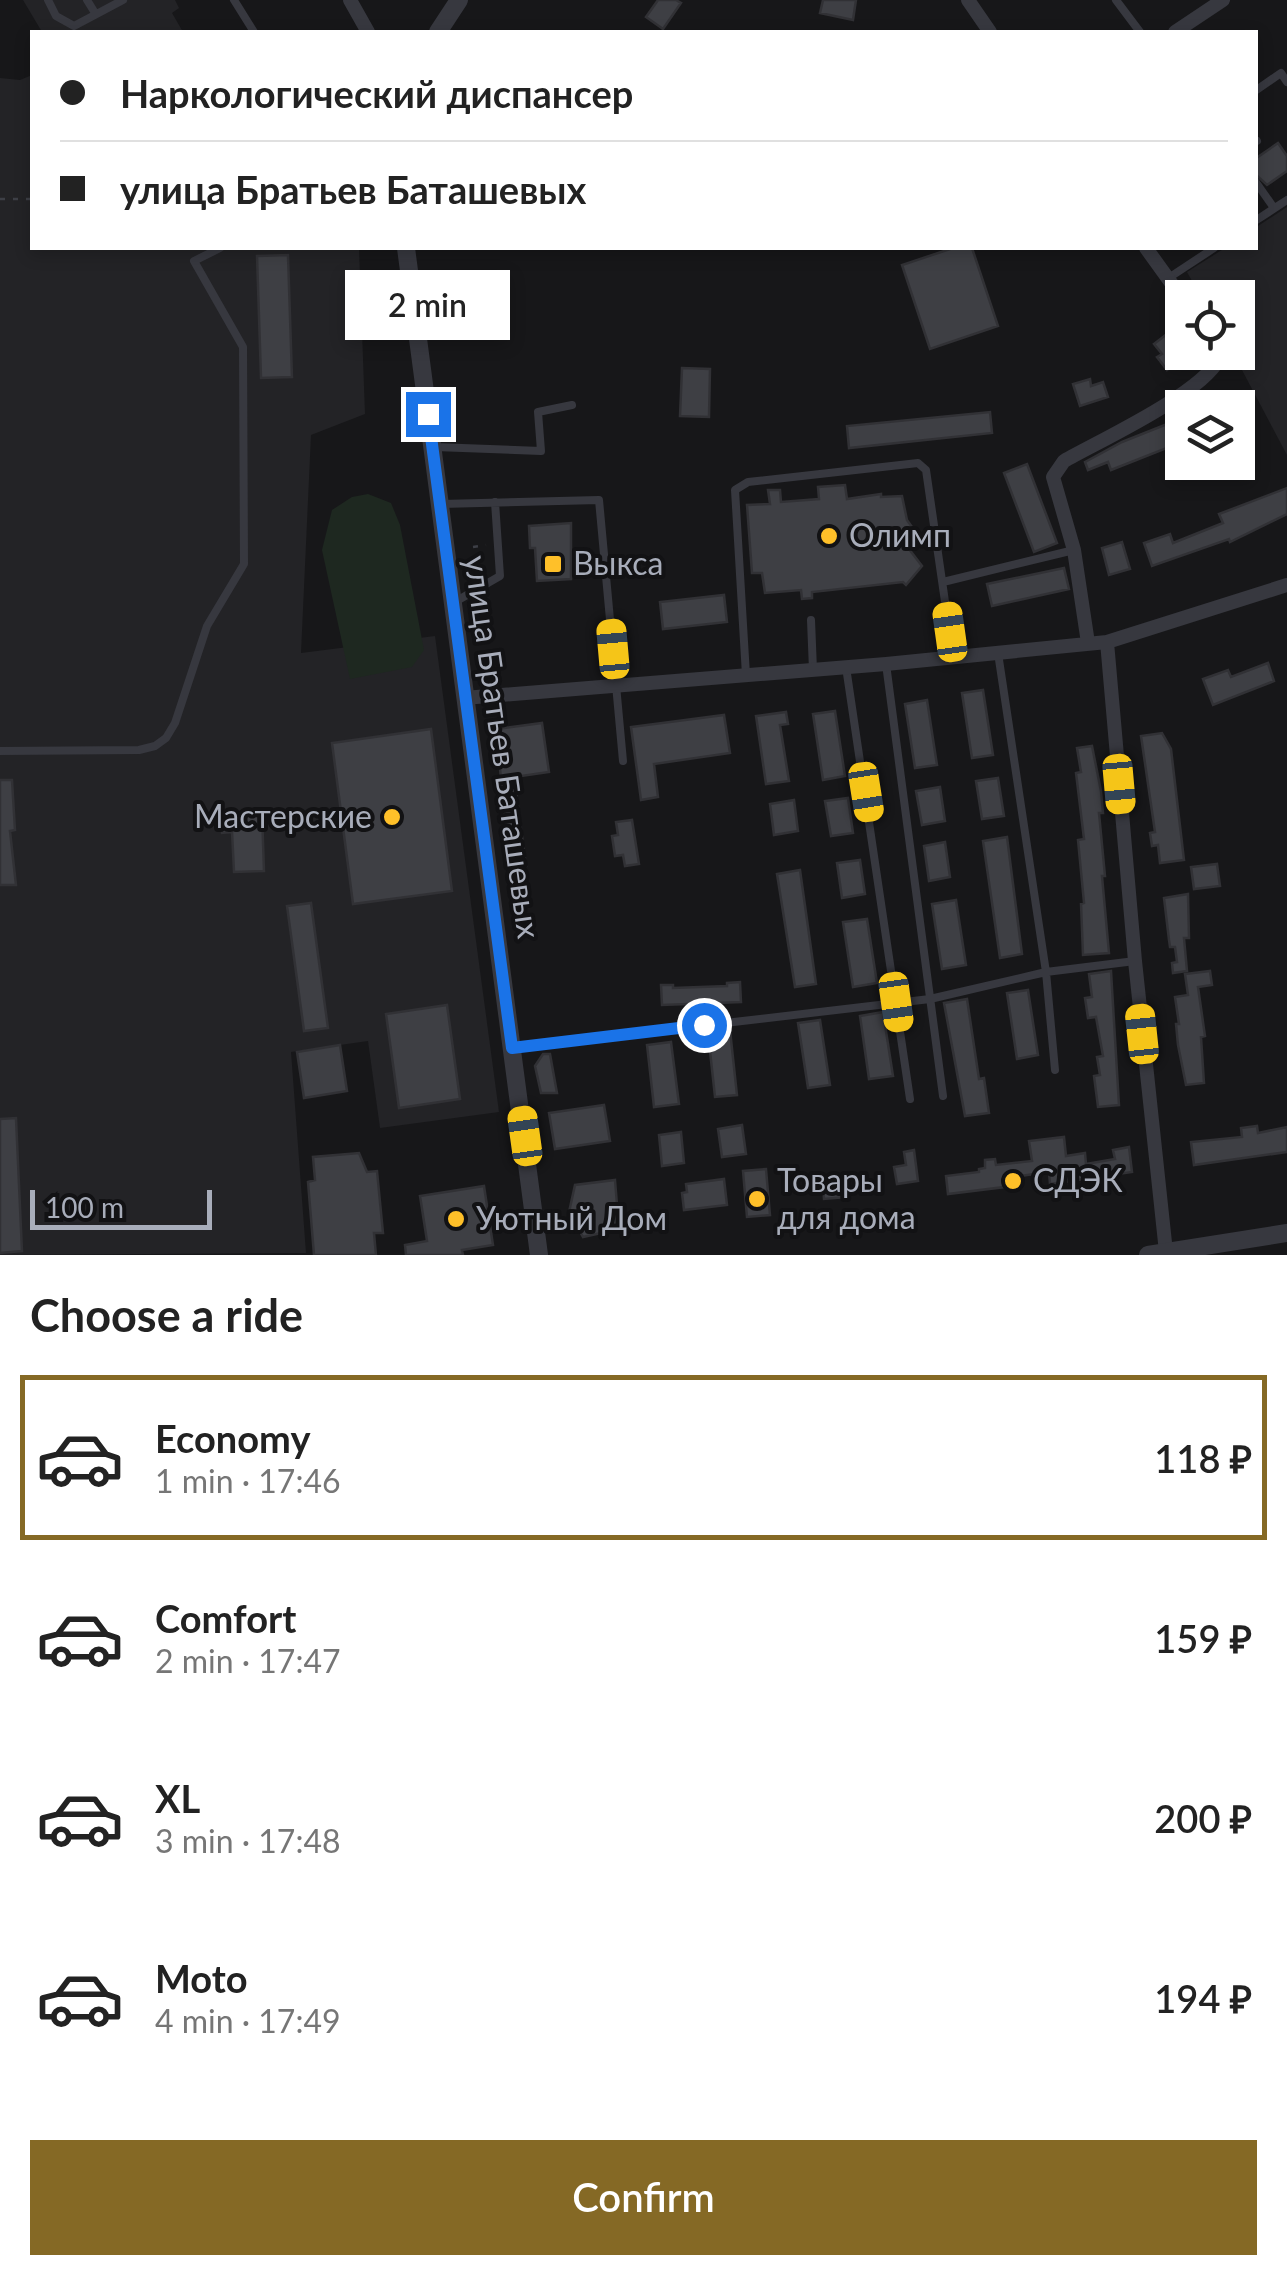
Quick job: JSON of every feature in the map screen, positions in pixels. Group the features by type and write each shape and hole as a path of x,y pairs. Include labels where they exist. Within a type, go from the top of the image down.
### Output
{"street":[{"path":"350,0 367,30"},
{"path":"439,30 459,0"},
{"path":"968,0 989,30"},
{"path":"1178,30 1223,0"},
{"name":"улица Братьев Баташевых","path":"406,250 538,1255"},
{"path":"1148,250 1172,280"},
{"path":"1088,643 1074,550 1053,477 1064,461 1191,388 1213,370"},
{"path":"464,698 1107,642 1287,585"},
{"path":"1107,642 1157,1253 1252,1247 1287,1233"}],"lane":[{"path":"48,0 56,16 74,26 122,0"},
{"path":"88,0 95,13"},
{"path":"234,0 253,30"},
{"path":"1116,0 1138,30"},
{"path":"1258,89 1281,73 1287,82"},
{"path":"1258,185 1274,208"},
{"path":"1258,218 1287,200"},
{"path":"0,752 138,750 155,746 166,738 175,723 207,626 244,564 242,346 194,260 216,250"},
{"path":"1170,276 1211,250"},
{"path":"433,447 541,451 538,412 572,405"},
{"path":"746,676 734,496 741,486 846,469 918,464 928,475 953,656"},
{"path":"440,504 600,500 623,761"},
{"path":"453,603 500,576 495,502"},
{"path":"943,582 1074,550"},
{"path":"812,620 813,670"},
{"path":"998,653 1046,972 1055,1070"},
{"path":"886,664 943,1096"},
{"path":"846,667 910,1099"},
{"path":"512,1048 930,998 1046,972 1134,960"}],"path":[{"path":"0,199 30,199"},
{"path":"473,547 498,544"}],"shaded area":[{"path":"23,0 175,0 179,8 172,13 182,30 41,30"},
{"path":"30,76 30,250 359,250 365,414 311,435 301,653 435,636 499,1112 380,1128 368,1041 291,1052 306,1253 0,1255 0,78 20,80"},
{"path":"1287,207 1287,455 1242,370 1255,370 1255,280 1191,280 1187,272 1222,250 1258,250 1258,226"},
{"path":"368,494 391,503 400,525 424,650 412,667 350,679 322,550 332,510 352,497"}],"building":[{"path":"658,0 681,3 663,29 646,17"},
{"path":"823,0 856,0 853,20 820,13"},
{"path":"1278,143 1287,156 1287,171 1267,185 1258,177 1258,157"},
{"path":"947,250 973,250 998,326 930,349 902,265"},
{"path":"288,255 292,377 261,378 257,256"},
{"path":"1165,335 1165,367 1157,357 1162,354 1154,344"},
{"path":"682,368 710,369 709,417 680,416"},
{"path":"1090,379 1091,386 1103,382 1108,397 1080,406 1073,384"},
{"path":"990,412 992,433 849,448 847,426"},
{"path":"1165,425 1165,449 1111,470 1108,462 1088,470 1085,462"},
{"path":"1027,464 1057,543 1034,552 1004,473"},
{"name":"Олимп","path":"845,485 847,499 881,494 902,496 912,527 908,530 909,549 922,566 906,585 903,582 812,592 812,598 802,599 801,590 765,593 762,573 752,573 747,505 770,504 768,490 780,490 781,502 819,499 818,487"},
{"path":"1287,488 1287,514 1230,542 1229,539 1152,566 1144,543 1170,534 1173,543 1223,523 1219,514"},
{"name":"Выкса","path":"571,523 571,579 537,581 529,526"},
{"path":"1122,542 1130,569 1109,575 1102,548"},
{"path":"1064,568 1069,589 992,606 987,584"},
{"path":"724,595 727,622 663,629 660,602"},
{"path":"1268,663 1274,681 1213,705 1203,679 1228,670 1231,677"},
{"path":"983,690 993,755 972,758 962,693"},
{"path":"927,700 937,765 915,768 905,704"},
{"path":"835,711 845,776 823,780 813,714"},
{"path":"786,712 788,724 780,725 789,781 766,784 756,716"},
{"path":"724,715 730,753 654,764 658,797 641,800 631,727"},
{"path":"542,723 549,772 514,777 526,866 510,868 496,729"},
{"name":"Мастерские","path":"431,729 452,891 353,904 332,743"},
{"path":"1162,733 1171,749 1184,860 1160,863 1158,845 1152,846 1150,833 1155,832 1141,736"},
{"path":"1092,746 1103,813 1099,813 1109,953 1083,955 1084,903 1078,840 1084,839 1077,748"},
{"path":"998,778 1004,816 982,819 976,781"},
{"path":"0,780 12,780 15,830 10,831 16,885 0,885"},
{"path":"940,787 945,821 922,825 916,791"},
{"path":"848,798 853,833 831,836 825,801"},
{"path":"794,800 798,831 774,835 770,804"},
{"path":"262,812 264,871 234,872 232,832 222,833 221,813"},
{"path":"632,820 639,864 625,866 623,855 615,856 612,836 618,835 616,822"},
{"path":"1007,837 1022,954 1000,958 983,841"},
{"path":"945,842 950,877 929,881 924,846"},
{"path":"860,860 865,894 842,898 837,863"},
{"path":"1217,864 1220,886 1194,889 1191,867"},
{"path":"800,870 816,984 795,987 777,874"},
{"path":"1188,894 1189,938 1184,938 1187,971 1173,973 1172,963 1177,962 1175,947 1170,947 1164,898"},
{"path":"956,900 966,965 942,969 932,904"},
{"path":"311,903 328,1028 304,1031 287,906"},
{"path":"867,919 877,983 853,987 843,922"},
{"path":"1111,971 1119,1105 1098,1107 1094,1076 1100,1075 1097,1057 1103,1056 1096,1017 1088,1018 1085,998 1092,997 1089,974"},
{"path":"1210,971 1212,985 1198,987 1205,1036 1201,1037 1204,1083 1186,1085 1175,997 1188,995 1185,974"},
{"path":"740,982 741,1002 662,1005 661,985 727,986"},
{"path":"1028,990 1038,1055 1017,1059 1007,993"},
{"path":"967,999 979,1079 984,1078 989,1113 965,1116 944,1003"},
{"path":"447,1005 460,1099 399,1108 386,1014"},
{"path":"883,1012 893,1076 869,1079 860,1016"},
{"path":"820,1020 830,1085 808,1088 798,1023"},
{"path":"730,1030 737,1095 715,1097 708,1033"},
{"path":"671,1042 679,1104 654,1107 647,1045"},
{"path":"340,1045 347,1091 304,1098 297,1052"},
{"path":"543,1054 550,1054 557,1093 541,1093 535,1066"},
{"path":"604,1105 610,1141 555,1149 549,1113"},
{"path":"16,1118 22,1251 0,1253 0,1119"},
{"path":"742,1125 746,1154 722,1157 718,1129"},
{"path":"1257,1126 1258,1133 1287,1127 1287,1152 1194,1165 1191,1142 1242,1137 1241,1128"},
{"path":"681,1132 684,1163 662,1166 659,1135"},
{"path":"1064,1137 1066,1156 1085,1153 1086,1164 1115,1159 1113,1150 1129,1147 1132,1172 1050,1184 1049,1172 1020,1176 1021,1185 948,1194 946,1176 979,1172 985,1168 985,1160 995,1159 996,1165 1032,1161 1029,1141"},
{"path":"914,1150 918,1181 897,1184 894,1167 906,1165 904,1152"},
{"path":"359,1153 367,1172 377,1171 383,1233 374,1233 376,1255 314,1255 308,1182 315,1180 313,1157"},
{"name":"Товары для дома","path":"766,1169 770,1215 747,1217 743,1171"},
{"path":"844,1175 846,1197 824,1199 822,1177"},
{"path":"724,1179 727,1205 684,1210 682,1193 687,1192 686,1184"},
{"path":"615,1180 619,1229 583,1237 569,1212 575,1185"},
{"name":"Уютный Дом","path":"484,1186 493,1245 462,1250 463,1255 406,1255 405,1245 427,1241 420,1196"}],"place":[{"name":"Олимп","path":"829,536"},
{"name":"Выкса","path":"553,564"},
{"name":"Мастерские","path":"392,817"},
{"name":"СДЭК","path":"1013,1181"},
{"name":"Товары для дома","path":"757,1199"},
{"name":"Уютный Дом","path":"456,1219"}],"route":[{"path":"428,414 512,1048 704,1025"}]}
